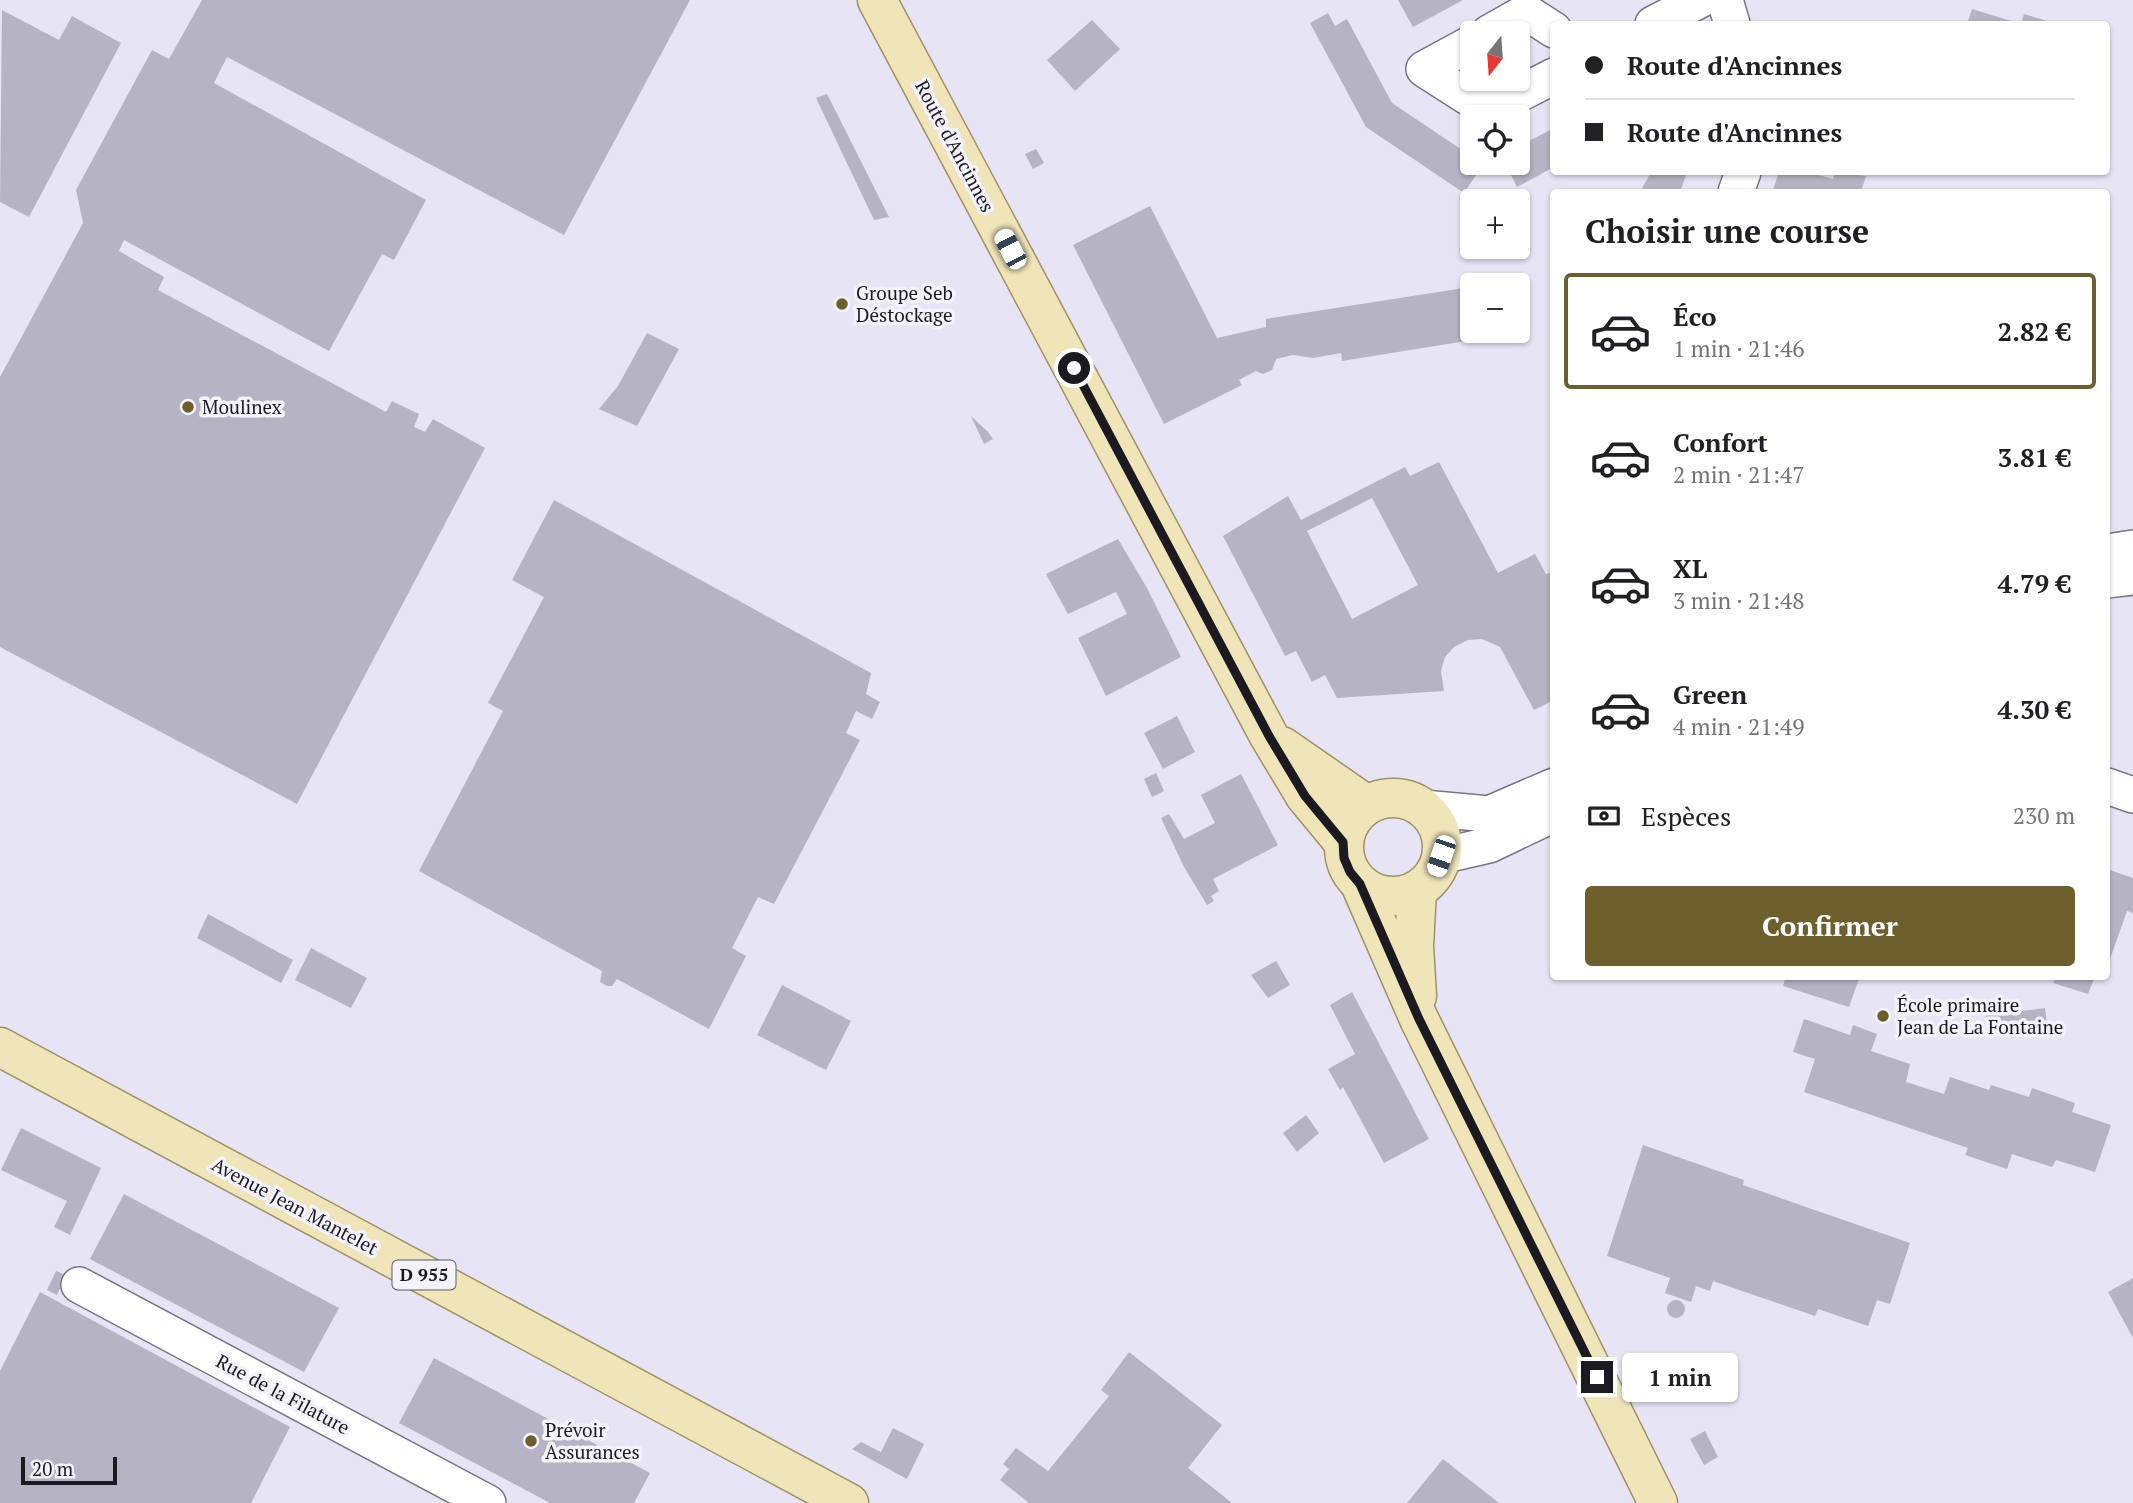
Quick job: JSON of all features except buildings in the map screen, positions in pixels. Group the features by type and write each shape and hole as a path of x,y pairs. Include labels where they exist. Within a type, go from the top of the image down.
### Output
{"main road":[{"name":"Route d'Ancinnes","path":"877,0 1269,736 1305,796 1343,842"},
{"name":"Route d'Ancinnes","path":"1269,736 1367,805"},
{"path":"1360,884 1387,896 1403,896 1428,881 1441,856 1439,830 1423,808 1396,798 1367,805 1356,814 1343,842 1344,858 1350,872 1360,884 1419,1019 1658,1503"},
{"path":"1417,890 1414,946 1419,1019"},
{"name":"Avenue Jean Mantelet","path":"0,1047 849,1503"}],"street":[{"path":"1659,21 1700,0"},
{"path":"1725,0 1731,21"},
{"path":"1510,21 1526,12 1550,27"},
{"path":"1460,50 1424,69 1488,110 1525,91"},
{"path":"1530,88 1550,78"},
{"path":"2110,552 2133,548"},
{"path":"2110,580 2133,577"},
{"path":"2110,787 2133,795"},
{"path":"1423,808 1489,814 1550,788"},
{"path":"1441,856 1489,845 1550,816"},
{"name":"Rue de la Filature","path":"79,1285 488,1503"}],"place":[{"name":"Groupe Seb Déstockage","path":"842,304"},
{"name":"Moulinex","path":"188,407"},
{"name":"École primaire Jean de La Fontaine","path":"1883,1016"},
{"name":"Prévoir Assurances","path":"531,1441"}],"route":[{"path":"1074,368 1269,736 1305,796 1343,842 1344,858 1350,872 1360,884 1419,1019 1597,1377"}]}
